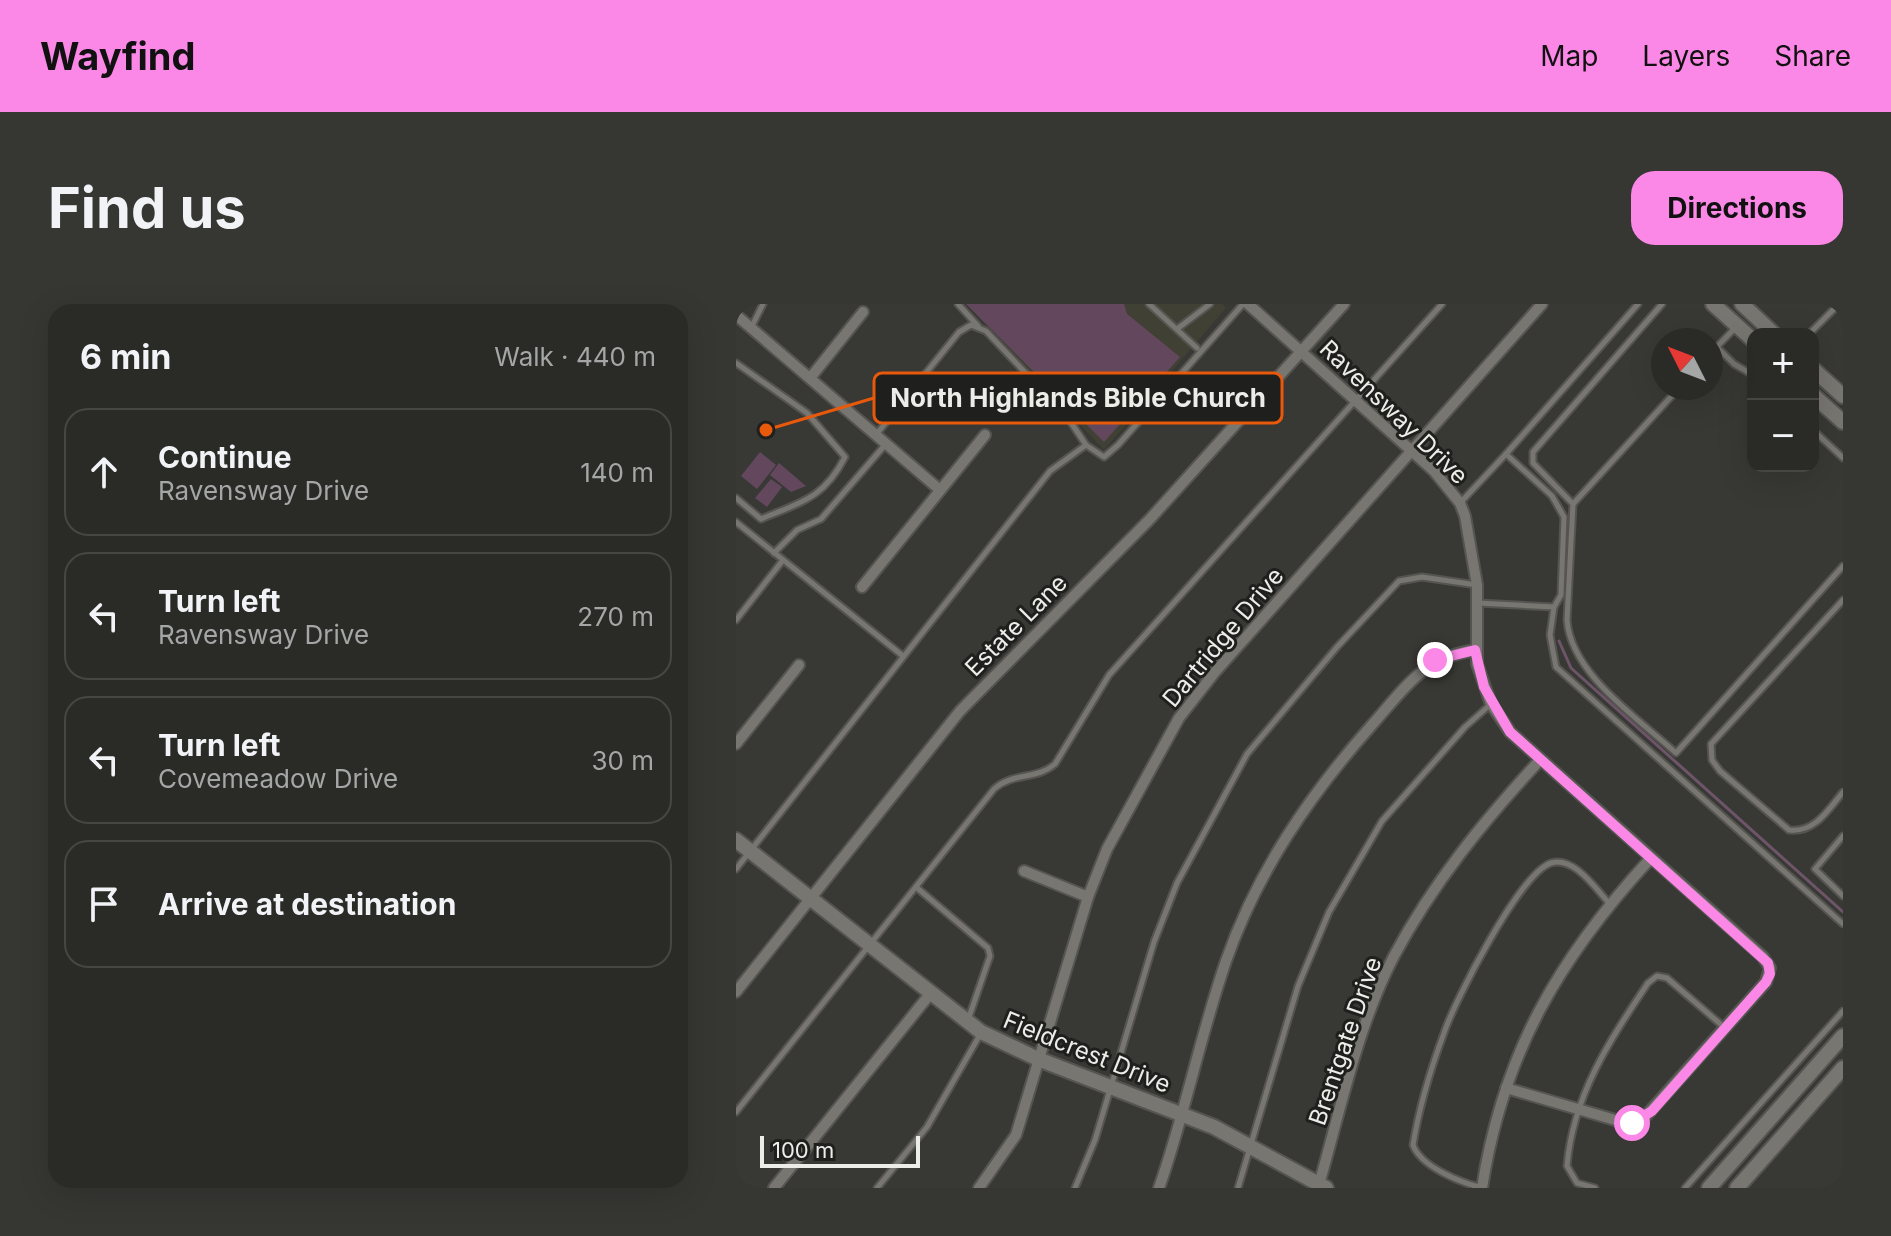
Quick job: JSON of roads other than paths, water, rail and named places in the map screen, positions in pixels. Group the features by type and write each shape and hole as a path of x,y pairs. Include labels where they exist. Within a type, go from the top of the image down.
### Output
{"street":[{"name":"Ravensway Drive","path":"1245,304 1412,451 1460,503 1471,536 1477,585 1475,650 1491,704 1510,732 1768,963 1770,974 1766,982 1644,1118 1622,1122 1506,1088"},
{"name":"Estate Lane","path":"736,992 960,711 1150,519 1344,304"},
{"name":"Dartridge Drive","path":"979,1188 1016,1135 1088,897 1114,835 1179,718 1215,672 1542,304"},
{"path":"1713,304 1747,335"},
{"path":"1742,304 1768,328"},
{"path":"811,377 863,312"},
{"path":"736,315 940,490"},
{"path":"1819,374 1843,396"},
{"path":"1819,400 1843,422"},
{"path":"862,587 985,435"},
{"path":"1159,1188 1235,939 1275,855 1310,797 1421,670 1448,654 1475,650"},
{"path":"736,744 799,665"},
{"name":"Brentgate Drive","path":"1321,1187 1365,1031 1394,958 1452,860 1539,761"},
{"name":"Fieldcrest Drive","path":"736,840 981,1032 1038,1059 1252,1145 1321,1187"},
{"path":"1482,1188 1506,1088 1543,1002 1584,934 1650,859"},
{"path":"1024,871 1088,897"},
{"path":"774,1188 930,994"},
{"path":"1709,1188 1843,1036"},
{"path":"1737,1188 1843,1068"}],"lane":[{"path":"751,328 763,304"},
{"path":"958,304 1068,418 1086,445 1099,457 1109,454 1245,304"},
{"path":"1149,304 1197,348"},
{"path":"1177,329 1210,304"},
{"path":"736,1112 1005,779 1043,774 1055,764 1109,675 1442,304"},
{"path":"1460,503 1638,304"},
{"path":"1573,504 1533,463 1533,452 1662,304"},
{"path":"1814,328 1839,304"},
{"path":"875,436 959,332 971,325 979,326"},
{"path":"1723,340 1736,325"},
{"path":"1723,353 1747,372"},
{"path":"736,363 807,413 845,457 832,482 813,498 761,519 736,498"},
{"path":"1668,400 1573,504 1569,637 1582,665 1676,753 1843,566"},
{"path":"1819,436 1843,458"},
{"path":"774,553 797,530 821,519 885,445"},
{"path":"736,869 1050,471 1086,445"},
{"path":"1506,454 1552,496 1564,517 1561,595 1554,607 1550,635 1556,667 1843,924"},
{"path":"736,522 903,656"},
{"path":"736,620 783,560"},
{"path":"1075,1188 1095,1140 1154,942 1177,883 1247,754 1337,647 1399,581 1422,577 1477,585"},
{"path":"1843,600 1711,744 1712,760 1720,771 1789,830 1799,831 1814,825 1843,792"},
{"path":"1477,603 1554,607"},
{"path":"1238,1188 1298,986 1329,912 1382,821 1465,727 1491,704"},
{"path":"1843,836 1815,869 1843,896"},
{"path":"1482,1188 1453,1177 1426,1161 1413,1145 1443,1034 1455,1006 1516,896 1535,874 1552,863 1565,864 1584,876 1609,903"},
{"path":"916,887 988,948 990,956 967,1023"},
{"path":"1595,1188 1577,1183 1567,1166 1577,1110 1599,1058 1648,983 1657,976 1667,978 1689,993 1726,1029"},
{"path":"1685,1188 1843,1011"},
{"path":"877,1188 927,1127 981,1032"}],"waterway":[{"path":"1559,641 1571,668 1843,912"}],"place":[{"name":"North Highlands Bible Church","path":"766,430"}]}
